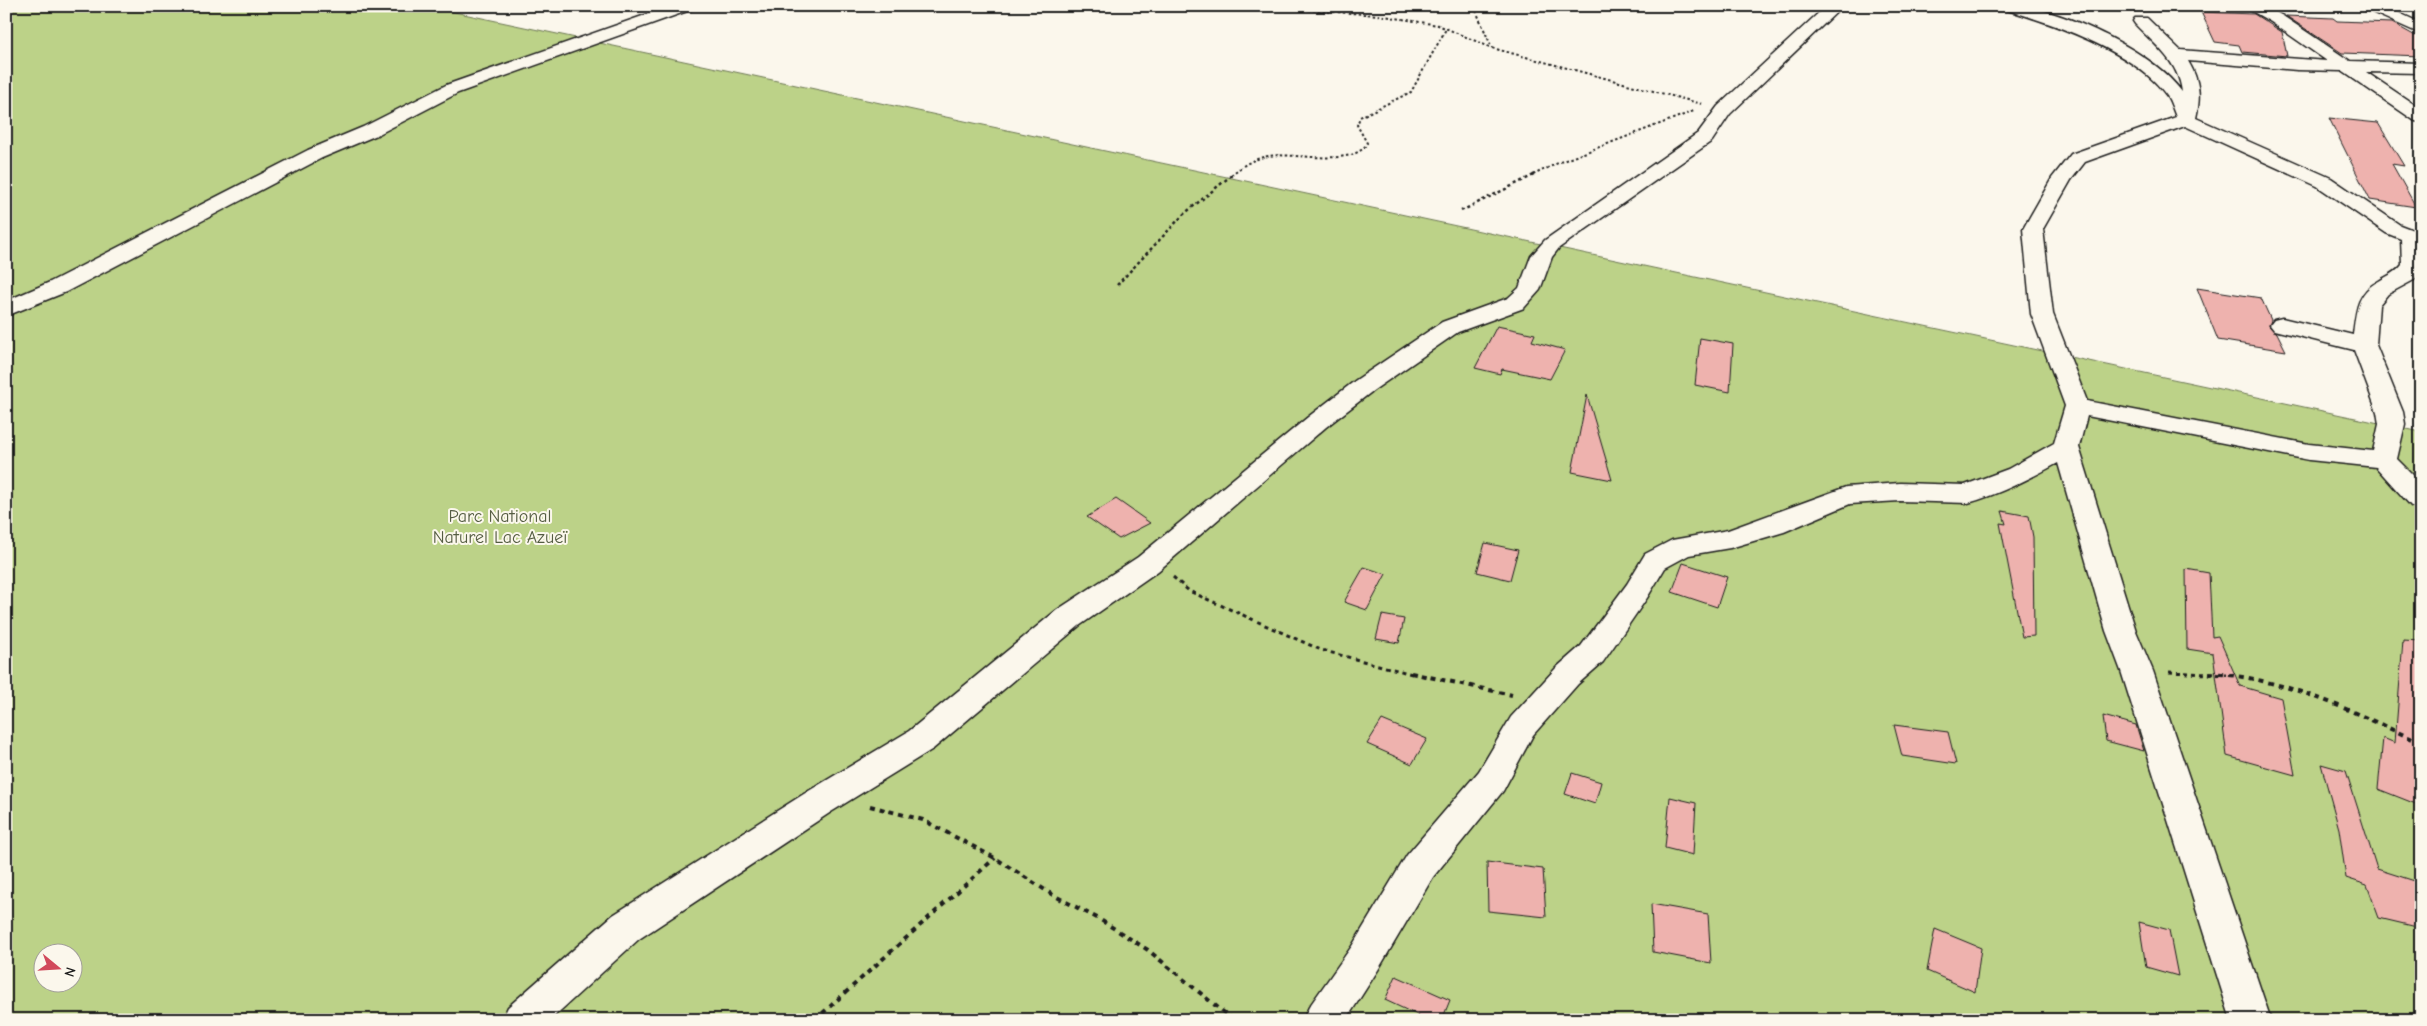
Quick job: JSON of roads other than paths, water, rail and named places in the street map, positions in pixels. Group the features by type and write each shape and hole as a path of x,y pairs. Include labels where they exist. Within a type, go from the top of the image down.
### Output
{"street":[{"path":"6,309 58,287 315,154 370,132 452,89 687,6"},
{"path":"522,1020 626,927 829,795 921,740 1068,618 1153,560 1317,422 1365,385 1450,327 1516,303 1529,290 1542,256 1552,244 1705,137 1724,110 1835,6"},
{"path":"2010,6 2039,14 2096,37 2162,79 2174,93 2186,120 2324,182 2393,228 2416,238 2413,266 2406,276 2380,289 2368,304 2364,345 2390,412 2392,424 2384,460"},
{"path":"2251,6 2277,19 2421,117"},
{"path":"2373,7 2421,10"},
{"path":"2373,7 2421,29"},
{"path":"2141,20 2174,55 2189,76 2191,98 2186,120"},
{"path":"2174,55 2348,66 2421,68"},
{"path":"2186,120 2078,158 2062,178 2033,229 2042,314 2077,406 2066,447 2121,631 2137,671 2251,1020"},
{"path":"2282,325 2364,345"},
{"path":"2077,406 2310,452 2384,460 2421,500"},
{"path":"1323,1020 1365,958 1420,866 1491,780 1522,726 1544,701 1592,654 1638,591 1655,561 1682,547 1730,539 1774,525 1846,496 1900,492 1968,494 2017,475 2066,447"}],"park label":[{"name":"Parc National Naturel Lac Azueï","path":"500,526"}]}
